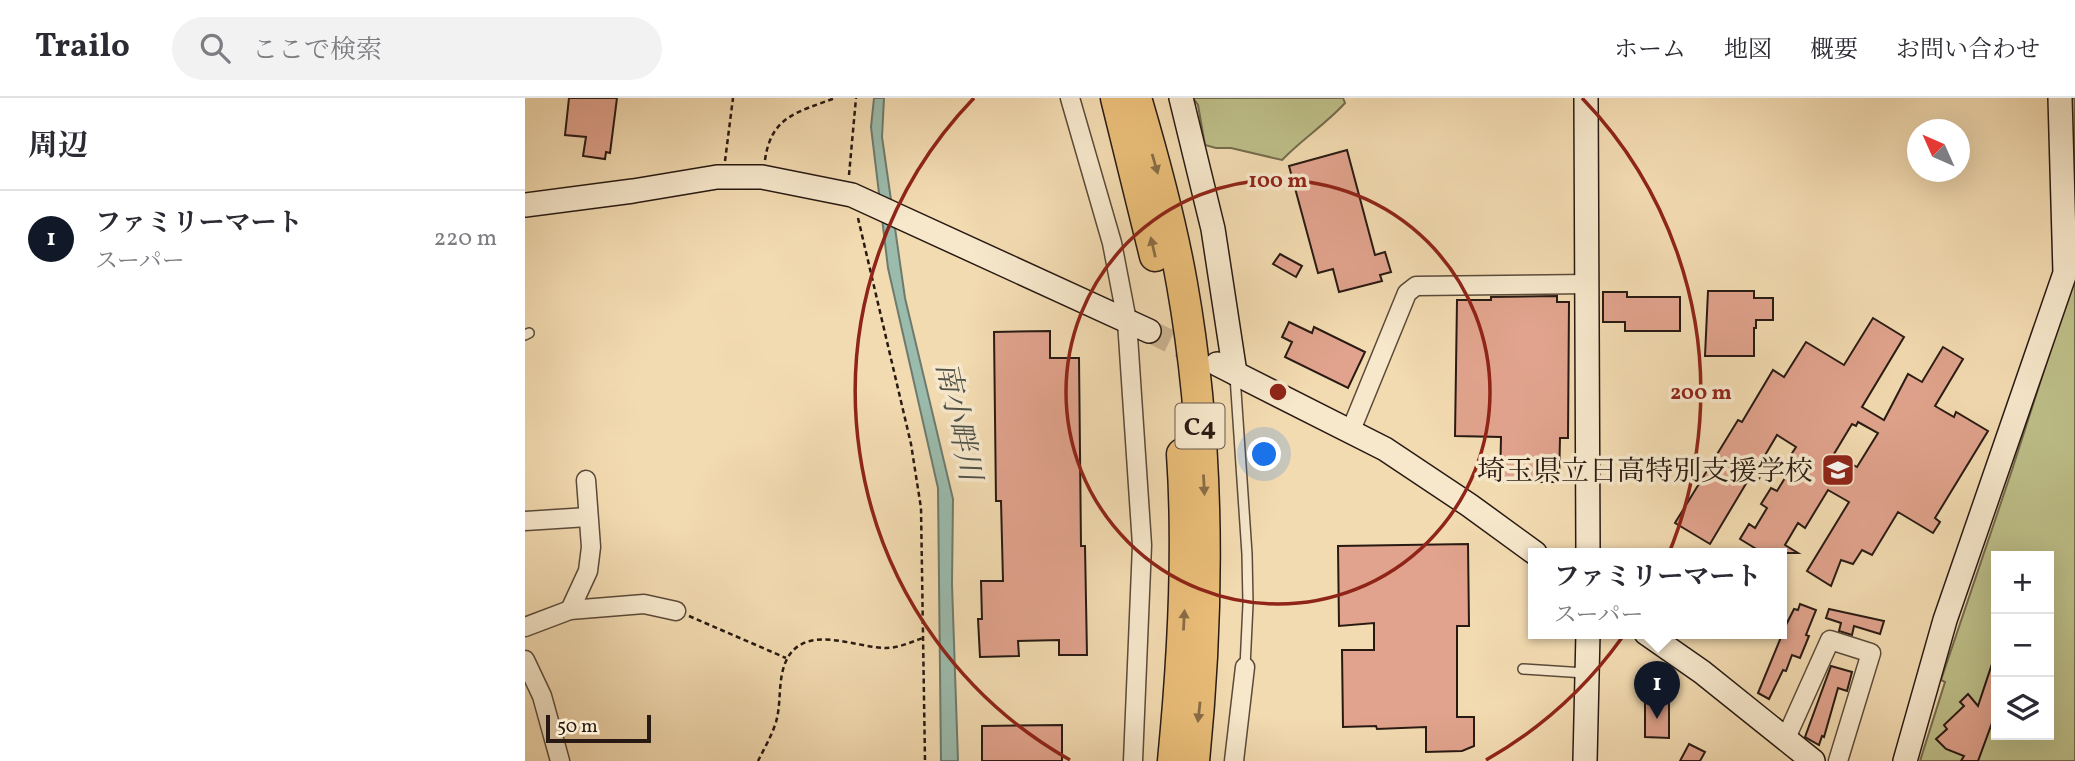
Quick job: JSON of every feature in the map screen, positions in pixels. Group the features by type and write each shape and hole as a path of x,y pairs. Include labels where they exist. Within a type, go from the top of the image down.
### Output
{"highway":[{"name":"C4","path":"1116,98 1162,286 1182,458 1185,605 1173,761"},
{"name":"C4","path":"1136,98 1158,172 1182,284 1196,381 1206,534 1202,680 1194,761"}],"street":[{"path":"1070,98 1112,243 1127,321 1142,545 1133,761"},
{"path":"1181,98 1213,229 1226,369 1351,430 1417,469 1528,548"},
{"path":"1586,98 1588,548"},
{"path":"2060,98 2065,273 2075,302"},
{"path":"525,205 723,177 762,177 851,194 1149,331"},
{"path":"1905,761 1958,581 2065,273"},
{"path":"1351,430 1407,293 1416,286 1588,284"},
{"path":"570,610 588,572 591,547 586,480"},
{"path":"525,521 588,517"},
{"path":"525,627 570,610 644,604 676,611"},
{"path":"1585,761 1588,639"},
{"path":"1655,639 1702,672 1813,761"},
{"path":"1786,738 1830,640 1871,653 1838,761"},
{"path":"525,660 542,696 560,761"},
{"path":"1234,761 1245,667"}],"lane":[{"path":"1226,369 1247,554 1245,667"},
{"path":"1524,669 1588,674"}],"path":[{"path":"723,177 733,98"},
{"path":"762,177 767,144 774,130 792,114 835,98"},
{"path":"856,98 851,194 911,444 921,508 925,761"},
{"path":"676,611 787,659"},
{"path":"758,761 776,721 779,684 787,659 805,642 819,639 883,648 896,647 924,638"}],"green space":[{"path":"1193,98 1343,98 1345,103 1282,160 1205,145 1198,105"},
{"path":"2062,98 2075,98 2075,761 1920,761 1945,682 1941,680 2062,314"}],"shaded area":[{"path":"874,98 884,98 882,137 905,298 953,499 952,584 958,761 941,761 938,488 888,268 871,127"}],"building":[{"path":"569,98 617,98 610,153 606,152 605,159 583,156 586,137 565,135"},
{"path":"1347,150 1375,255 1385,252 1391,272 1380,275 1382,281 1339,292 1333,269 1318,273 1289,166"},
{"path":"1280,254 1302,266 1296,277 1273,264"},
{"path":"1708,291 1754,291 1754,298 1773,298 1773,320 1756,320 1754,356 1705,356"},
{"path":"1603,292 1627,292 1627,297 1680,297 1680,331 1625,331 1625,322 1603,322"},
{"path":"1557,296 1557,302 1569,302 1568,438 1560,438 1559,482 1500,482 1501,437 1455,436 1457,300"},
{"path":"1873,318 1904,337 1862,407 1884,420 1908,374 1922,382 1943,347 1963,359 1935,406 1954,417 1956,412 1988,431 1935,518 1940,522 1933,533 1898,512 1872,555 1862,550 1853,564 1841,560 1831,586 1807,571 1849,502 1828,490 1805,528 1798,523 1785,545 1798,553 1787,553 1787,548 1755,548 1740,539 1749,524 1755,528 1767,508 1761,504 1771,488 1777,491 1793,465 1787,461 1796,447 1777,435 1761,462 1767,465 1757,482 1750,477 1710,544 1675,523 1738,420 1742,422 1773,370 1784,377 1806,342 1844,365","holes":["1858,422 1878,433 1857,467 1834,454 1852,424 1856,426"]},
{"path":"1289,322 1312,333 1314,327 1365,352 1348,388 1285,357 1292,342 1282,337"},
{"path":"1050,331 1050,358 1079,358 1081,546 1085,546 1087,655 1059,655 1059,640 1018,641 1019,656 980,657 978,619 982,619 981,581 1003,581 1001,501 996,501 994,332"},
{"path":"1468,544 1469,626 1457,626 1457,717 1474,717 1474,746 1462,751 1426,752 1426,727 1343,727 1342,650 1374,650 1374,623 1339,626 1338,546"},
{"path":"1800,604 1816,610 1806,635 1809,636 1800,658 1792,655 1769,699 1758,693 1780,639 1787,639 1787,623 1794,609 1798,610"},
{"path":"1829,609 1884,621 1880,634 1854,626 1852,635 1839,631 1841,623 1826,618"},
{"path":"1831,666 1852,672 1847,691 1838,688 1824,737 1822,736 1819,745 1805,737"},
{"path":"1991,667 1991,726 1978,761 1961,761 1964,756 1946,749 1936,739 1947,729 1944,725 1964,706 1960,702 1968,694 1978,706"},
{"path":"1645,700 1669,700 1669,738 1645,737"},
{"path":"1062,725 1062,761 982,761 982,726"},
{"path":"1689,744 1705,752 1700,761 1680,761"}],"tunnel":[{"path":"1149,331 1202,357"}],"place":[{"name":"埼玉県立日高特別支援学校","path":"1838,470"},
{"name":"ファミリーマート","path":"1657,719"}],"water label":[{"name":"南小畔川","path":"959,421"}]}
